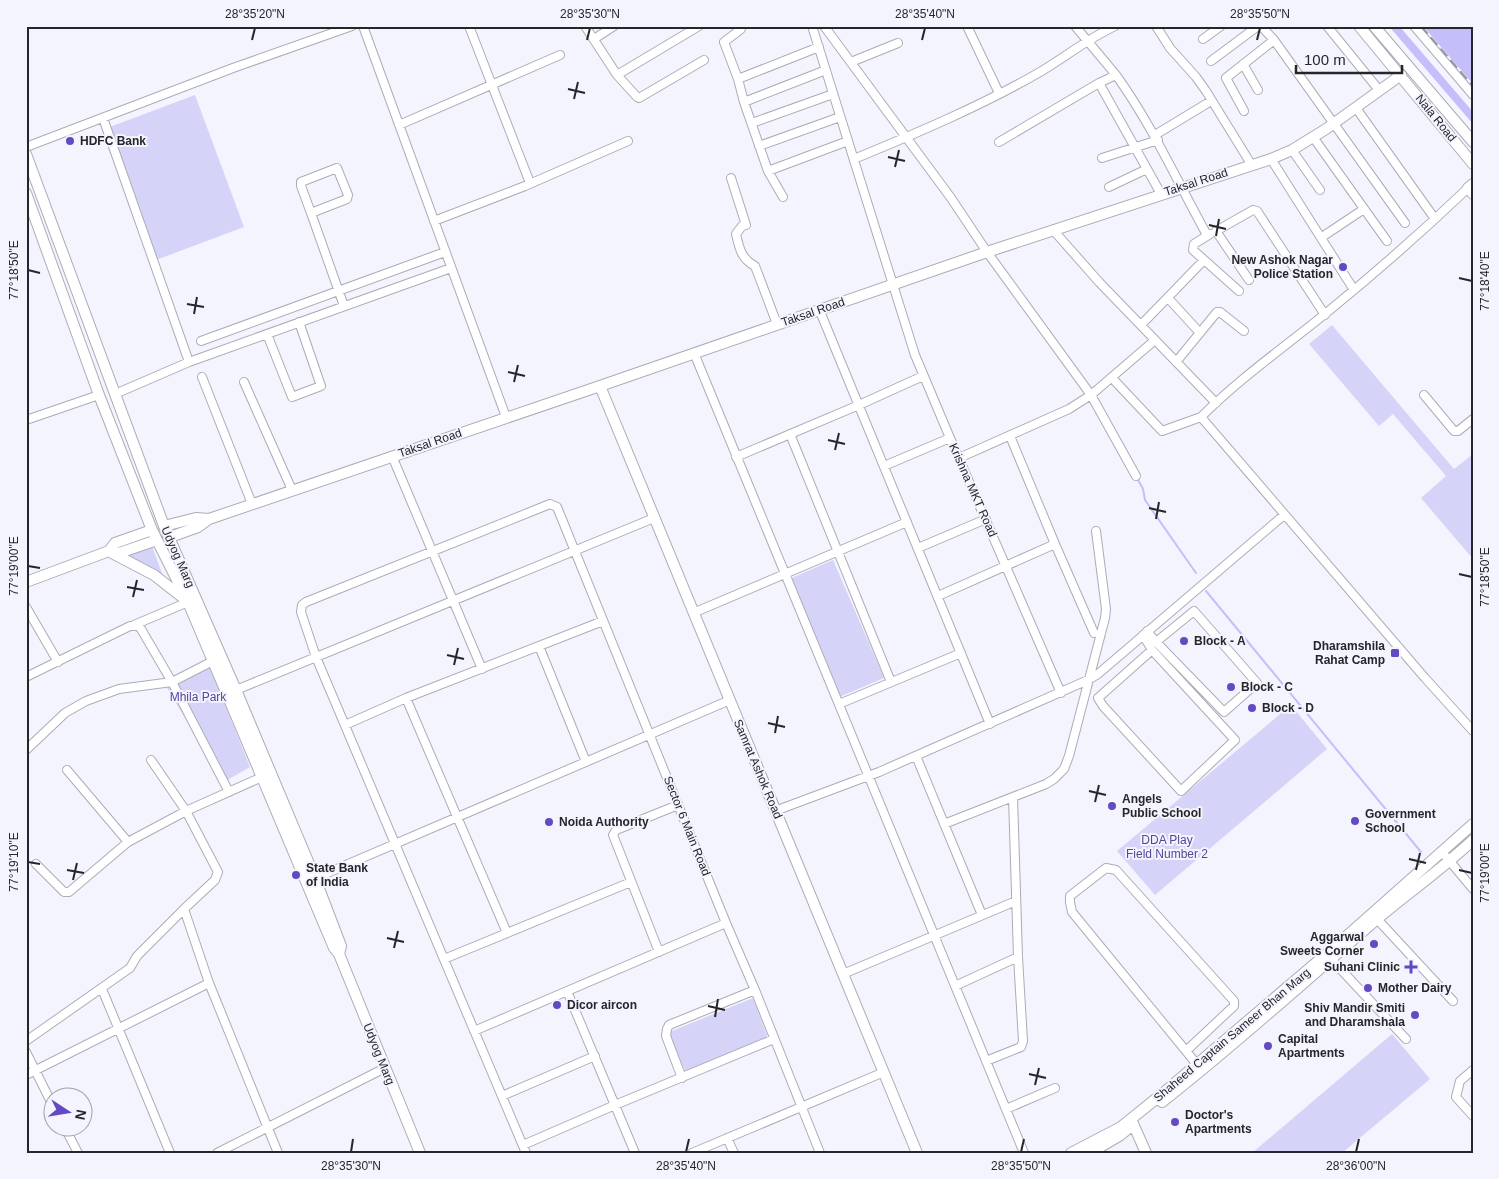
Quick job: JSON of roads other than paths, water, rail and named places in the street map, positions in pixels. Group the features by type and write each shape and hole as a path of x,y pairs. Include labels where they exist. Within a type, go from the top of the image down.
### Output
{"street":[{"path":"26,147 233,68 352,26"},
{"path":"363,26 506,417"},
{"path":"468,26 530,184"},
{"path":"585,26 617,75 634,95 639,98 704,60"},
{"path":"594,39 614,26"},
{"path":"617,75 699,26"},
{"path":"751,26 741,28 724,42 768,171 783,197"},
{"name":"Krishna MKT Road","path":"812,26 915,355 1061,693"},
{"path":"824,26 952,198 987,252 1091,395 1136,476"},
{"path":"966,26 999,94"},
{"path":"1075,26 1116,75 1136,103 1207,235"},
{"path":"854,159 907,137 999,94 1040,72 1115,26"},
{"path":"1156,26 1176,55 1196,77 1251,164"},
{"path":"1203,39 1222,26"},
{"path":"1211,61 1259,26 1274,40 1405,223"},
{"path":"1327,26 1379,90"},
{"name":"Nala Road","path":"1359,26 1401,74 1473,164"},
{"name":"Nala Road","path":"1374,26 1473,142"},
{"path":"1414,26 1473,95"},
{"path":"1244,111 1226,80 1227,77 1274,40"},
{"path":"850,62 898,43"},
{"path":"738,79 819,47"},
{"path":"399,125 560,55"},
{"path":"1243,64 1258,90"},
{"path":"744,102 826,70"},
{"name":"Taksal Road","path":"170,536 198,527 209,519 292,490 600,386 892,284 1181,187 1271,159 1292,150 1334,124 1401,74"},
{"path":"999,142 1116,75"},
{"path":"1100,83 1161,194"},
{"path":"752,123 833,94"},
{"path":"1102,158 1135,148 1156,138 1211,102"},
{"path":"1356,108 1435,219"},
{"path":"759,146 840,117"},
{"path":"103,118 188,362"},
{"path":"1313,137 1387,241"},
{"path":"434,222 530,184 628,140"},
{"path":"768,171 848,141"},
{"path":"1292,150 1320,190"},
{"name":"Udyog Marg","path":"26,154 164,526 236,690 310,880 334,948 339,954 420,1153"},
{"path":"1271,159 1354,290"},
{"path":"311,213 347,199 348,195 337,168 301,182 301,186 344,306"},
{"path":"1109,187 1147,169"},
{"path":"730,178 746,225 742,226 736,234 740,251 748,262 755,266 777,324"},
{"path":"1112,378 1162,431 1201,417 1216,402 1376,273 1471,189"},
{"name":"Udyog Marg","path":"26,192 99,395 155,535 188,602 262,777 310,880"},
{"path":"1322,238 1364,209"},
{"path":"1239,291 1193,250 1193,247 1196,241 1251,210 1257,211 1324,315"},
{"path":"1054,231 1099,282 1216,402"},
{"path":"1216,231 1250,280"},
{"path":"201,341 445,252"},
{"path":"1141,325 1204,260"},
{"path":"115,394 188,362 451,268"},
{"path":"1168,298 1200,333"},
{"path":"820,309 990,724"},
{"path":"1176,362 1218,312 1244,331"},
{"path":"267,334 292,396 297,395 321,386 299,322"},
{"path":"959,458 1069,410 1112,378 1155,340"},
{"path":"694,353 1024,1153"},
{"path":"202,376 252,504"},
{"path":"736,457 924,376"},
{"path":"244,382 292,490"},
{"name":"Samrat Ashok Road","path":"600,386 917,1153"},
{"path":"26,420 99,395"},
{"path":"1424,395 1454,431 1458,431 1473,419"},
{"path":"1201,417 1425,678 1473,731"},
{"path":"790,434 892,682"},
{"path":"1010,436 1094,633"},
{"path":"884,466 950,438"},
{"path":"392,456 482,669"},
{"path":"156,503 165,514 196,518"},
{"name":"Sector 6 Main Road","path":"432,552 550,504 557,507 820,1153"},
{"path":"776,811 916,756 1088,680 1098,674 1284,514"},
{"name":"Taksal Road","path":"164,526 196,518 209,519"},
{"path":"236,690 654,518"},
{"path":"918,548 986,518"},
{"path":"694,613 907,522"},
{"path":"944,824 1046,784 1064,769 1073,744 1106,613 1096,532"},
{"path":"26,582 109,551 119,553 155,535"},
{"path":"938,596 1055,544"},
{"path":"26,677 134,625 188,602 154,574 109,551"},
{"path":"432,552 306,602 302,605 301,612 316,657 524,1149 615,1105 774,1039"},
{"path":"26,606 58,662"},
{"path":"1145,633 1224,712 1257,683 1194,611 1156,642"},
{"path":"345,725 406,698 603,621"},
{"path":"134,625 141,629 172,682 229,792"},
{"path":"1145,633 1152,650 1235,740 1181,791 1103,706 1098,698 1152,650"},
{"path":"539,646 586,762"},
{"path":"839,704 961,653"},
{"path":"26,750 64,713 86,700 119,689 172,682 213,661"},
{"path":"406,698 507,933"},
{"path":"310,880 730,700"},
{"path":"916,756 982,915"},
{"path":"26,1041 130,968 136,957 215,880 218,872 186,811 151,760"},
{"path":"67,770 128,842"},
{"path":"36,864 67,893 128,842 186,811 262,777"},
{"path":"986,1061 1020,1047 1022,1044 1013,797"},
{"path":"658,952 613,838 616,830 678,805"},
{"name":"Shaheed Captain Sameer Bhan Marg","path":"1283,997 1473,824"},
{"name":"Shaheed Captain Sameer Bhan Marg","path":"1090,1153 1119,1136 1132,1122 1332,959 1377,919 1449,862 1473,840"},
{"path":"1442,852 1473,889"},
{"path":"1186,1051 1234,1006 1234,1000 1116,870 1106,868 1070,896 1072,912 1199,1067"},
{"path":"444,959 631,882"},
{"path":"843,974 1016,901"},
{"path":"184,909 209,983 278,1153"},
{"path":"1377,919 1452,1001"},
{"path":"474,1031 726,923"},
{"path":"955,986 1018,958"},
{"path":"1332,959 1406,1040"},
{"path":"26,1074 209,983"},
{"path":"102,989 170,1153"},
{"path":"682,1078 666,1036 669,1026 755,990"},
{"path":"568,991 635,1153"},
{"path":"26,1052 44,1086"},
{"path":"502,1096 595,1056"},
{"path":"217,1153 385,1068"},
{"path":"1473,1070 1460,1081 1456,1097 1473,1116"},
{"path":"692,1153 884,1072"},
{"path":"1006,1109 1055,1088"},
{"path":"1132,1122 1146,1153"},
{"name":"Shaheed Captain Sameer Bhan Marg","path":"1071,1153 1132,1122"},
{"path":"69,1136 78,1153"},
{"path":"727,1138 734,1153"}],"waterway":[{"path":"1394,26 1473,118"},
{"path":"1137,478 1143,489 1145,500 1196,573"},
{"path":"1206,591 1421,852"}],"railway":[{"path":"1421,26 1473,86"}],"place":[{"name":"HDFC Bank","path":"70,141"},
{"name":"New Ashok Nagar Police Station","path":"1343,267"},
{"name":"Block - A","path":"1184,641"},
{"name":"Dharamshila Rahat Camp","path":"1395,653"},
{"name":"Block - C","path":"1231,687"},
{"name":"Block - D","path":"1252,708"},
{"name":"Angels Public School","path":"1112,806"},
{"name":"Government School","path":"1355,821"},
{"name":"Noida Authority","path":"549,822"},
{"name":"State Bank of India","path":"296,875"},
{"name":"Aggarwal Sweets Corner","path":"1374,944"},
{"name":"Suhani Clinic","path":"1411,967"},
{"name":"Mother Dairy","path":"1368,988"},
{"name":"Dicor aircon","path":"557,1005"},
{"name":"Shiv Mandir Smiti and Dharamshala","path":"1415,1015"},
{"name":"Capital Apartments","path":"1268,1046"},
{"name":"Doctor's Apartments","path":"1175,1122"}],"park label":[{"name":"Mhila Park","path":"198,697"},
{"name":"DDA Play Field Number 2","path":"1167,847"}]}
